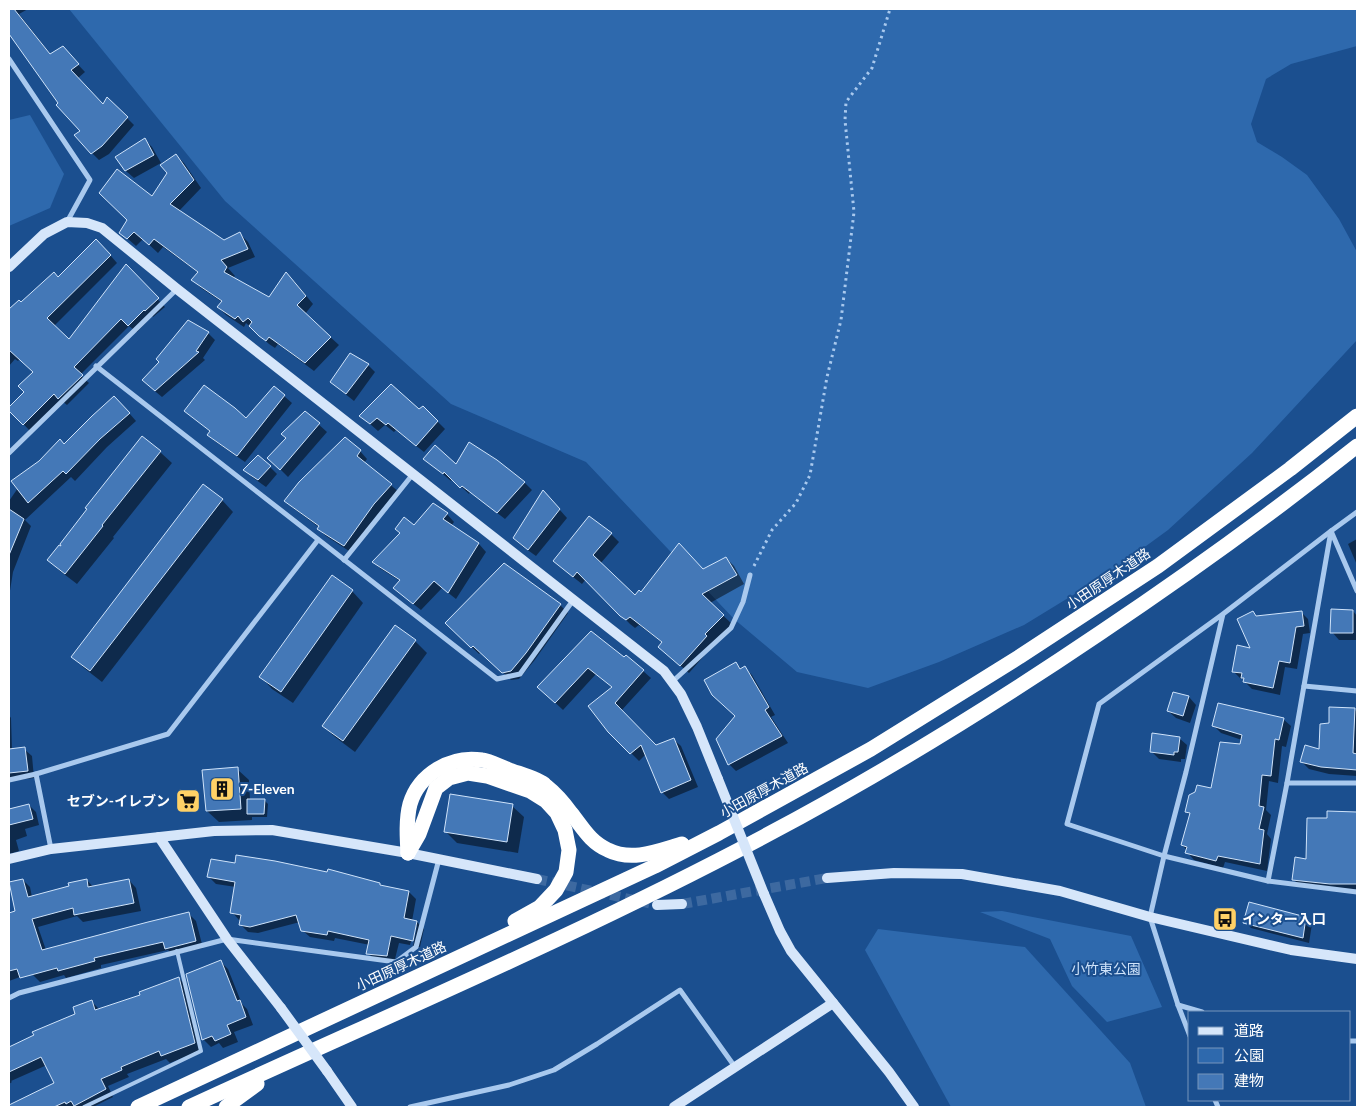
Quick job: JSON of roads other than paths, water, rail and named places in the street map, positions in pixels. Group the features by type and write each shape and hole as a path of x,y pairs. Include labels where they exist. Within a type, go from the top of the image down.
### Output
{"highway":[{"name":"小田原厚木道路","path":"138,1107 655,866 871,749 1019,658 1158,566 1290,469 1357,416"},
{"path":"190,1107 648,897 766,836 882,772 1033,678 1171,586 1306,487 1357,446"},
{"path":"408,853 407,827 410,805 416,789 429,774 445,764 464,759 483,760 544,783 570,811 591,840 609,851 626,856 645,855 719,833"},
{"path":"377,996 470,947 540,907 556,890 566,872 569,850 565,830 557,813 546,801 530,791 487,776 468,773 450,778 436,788 419,834 408,853"},
{"path":"226,1107 230,1102 291,1060"}],"street":[{"path":"9,59 90,180 67,222"},
{"path":"9,267 44,234 67,222 87,223 102,228 177,289 664,670 681,694 697,727 764,894 791,951 914,1107"},
{"path":"9,453 177,289"},
{"path":"96,366 497,680 520,674 574,599"},
{"path":"344,560 413,474"},
{"path":"1357,512 1223,614 1099,704 1067,824 1164,856 1268,881 1357,892"},
{"path":"1331,531 1357,591"},
{"path":"1268,881 1331,531"},
{"path":"9,780 36,774 168,734 318,540"},
{"path":"672,682 731,628 743,602 750,575"},
{"path":"1188,1031 1150,918 1223,614"},
{"path":"1304,686 1357,690"},
{"path":"36,774 51,849"},
{"path":"1287,783 1357,783"},
{"path":"9,859 51,849 159,837 214,832 272,830 408,853 538,879"},
{"path":"159,837 227,939 281,1008 352,1107"},
{"path":"9,998 19,993 227,939 396,962 416,947 439,859"},
{"path":"827,878 894,873 962,874 1060,891 1150,918 1291,950 1357,958"},
{"path":"657,904 682,904"},
{"path":"410,1107 509,1084 554,1070 680,990 735,1068"},
{"path":"674,1107 833,1002"},
{"path":"1178,1005 1199,1011"}],"lane":[{"path":"84,1107 201,1050 178,951"}],"tunnel":[{"path":"682,904 827,878"},
{"path":"537,879 657,905"}],"place":[{"name":"7-Eleven","path":"222,789"},
{"name":"セブン-イレブン","path":"188,801"},
{"name":"インター入口","path":"1225,919"}],"park label":[{"name":"小竹東公園","path":"1106,969"}]}
